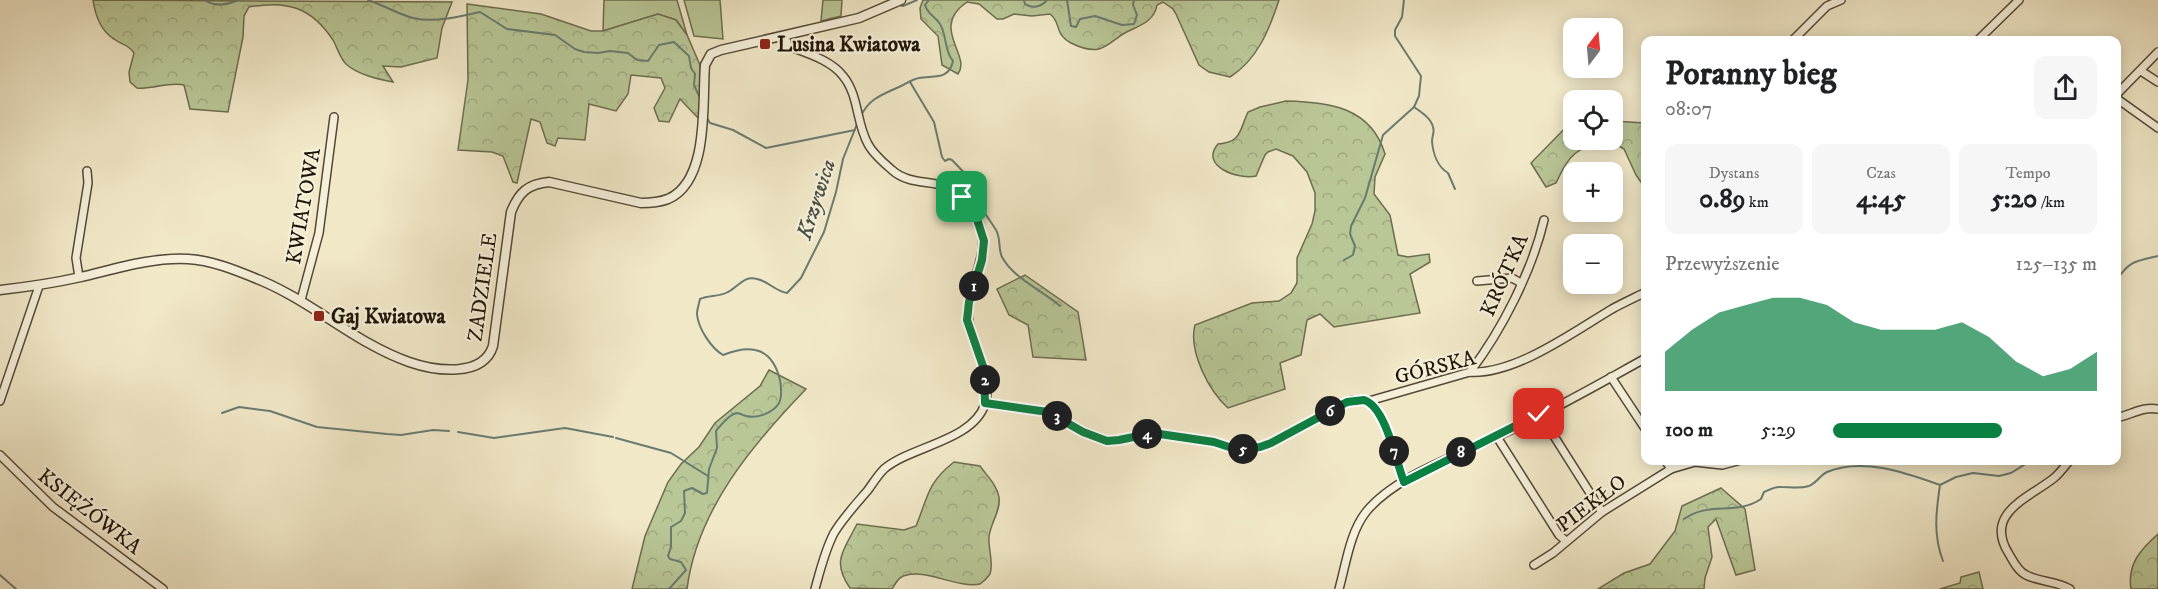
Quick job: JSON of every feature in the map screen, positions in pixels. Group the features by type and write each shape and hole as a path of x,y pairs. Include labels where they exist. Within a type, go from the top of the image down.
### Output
{"street":[{"path":"815,589 833,534 883,470 898,460 969,426 979,416 985,403 984,369 967,320 969,302 984,250 982,231 977,219 962,197 954,190 944,186 907,180 896,174 868,144 856,103 843,75 830,64 788,45 782,37 859,18 888,2 901,0"},
{"path":"1797,36 1827,6 1841,0"},
{"path":"1982,36 2019,0"},
{"name":"ZADZIELE","path":"0,290 39,285 121,267 189,259 259,280 301,300 384,351 411,363 443,368 476,366 485,361 494,346 511,212 521,192 538,183 549,182 641,203 669,199 680,192 690,178 701,143 708,57 721,50 782,37"},
{"path":"2121,91 2158,52"},
{"path":"2141,70 2158,82"},
{"path":"2121,100 2158,128"},
{"name":"KWIATOWA","path":"301,300 319,233 334,117"},
{"path":"78,277 76,258 88,183 87,171"},
{"name":"KRÓTKA","path":"1470,372 1500,328 1538,244 1544,220"},
{"path":"1477,281 1512,278 1521,283"},
{"path":"0,401 39,285"},
{"name":"GÓRSKA","path":"985,403 1048,412 1083,432 1107,441 1153,433 1214,442 1238,450 1260,447 1347,402 1369,401 1470,372 1484,373 1518,361 1572,334 1641,294"},
{"path":"1339,589 1353,538 1363,517 1381,497 1452,456 1497,437 1641,361"},
{"path":"1611,377 1641,422"},
{"path":"1369,401 1392,443 1404,482"},
{"path":"2121,416 2149,408 2158,409"},
{"path":"1539,414 1602,512"},
{"path":"1497,437 1559,535 1566,541"},
{"name":"KSIĘŻÓWKA","path":"0,455 54,507 164,589"},
{"path":"1668,465 1671,469"},
{"name":"PIEKŁO","path":"1534,566 1602,512 1671,469 1685,465"},
{"path":"2066,465 2055,477 2019,501 2000,530 2002,542 2024,574 2062,584 2070,589"}],"green space":[{"path":"93,0 452,2 442,28 437,58 401,67 383,66 393,82 362,74 346,64 325,29 307,13 286,6 249,7 244,16 243,37 228,112 190,109 184,85 137,88 130,82 129,72 134,53 109,36 102,27"},
{"path":"604,0 677,0 687,35 676,20 658,14 603,31"},
{"path":"684,0 720,0 723,39 694,36"},
{"path":"823,0 842,0 841,16 821,21"},
{"path":"923,0 1279,0 1255,53 1240,70 1230,77 1209,72 1199,65 1176,14 1163,2 1157,5 1149,20 1106,46 1099,49 1088,49 1065,39 1054,17 1050,14 1032,16 1014,14 997,19 979,4 967,2 956,12 952,22 951,31 960,58 961,67 958,74 942,65 938,36 921,19 920,8"},
{"path":"467,4 541,14 591,31 603,31 658,14 676,20 687,35 700,65 700,120 680,99 669,122 659,121 654,108 665,88 661,78 631,75 628,94 616,111 589,104 585,140 558,138 555,146 547,143 540,122 531,119 517,183 513,182 503,156 492,152 458,150 468,80"},
{"path":"1286,101 1333,106 1359,117 1370,126 1385,154 1375,177 1374,194 1390,215 1398,255 1408,257 1429,254 1430,262 1410,274 1420,313 1334,327 1320,314 1307,320 1301,355 1280,363 1285,389 1228,408 1207,381 1197,358 1195,325 1252,303 1279,301 1291,293 1297,283 1297,258 1312,224 1315,193 1307,172 1293,156 1276,149 1265,155 1256,176 1248,177 1223,170 1213,159 1213,152 1218,144 1236,138 1248,112"},
{"path":"1623,122 1641,123 1641,182 1623,148"},
{"path":"1563,130 1563,150 1580,150 1567,162 1563,162 1563,170 1556,183 1546,187 1531,163"},
{"path":"1025,275 1078,312 1086,360 1033,357 1028,325 1009,315 997,289"},
{"path":"769,370 806,389 766,433 730,480 702,532 687,589 632,589 645,536 668,482 681,464 699,447 715,423 760,386"},
{"path":"954,462 980,466 998,493 998,507 989,537 991,565 988,577 980,584 970,585 918,574 899,579 892,589 850,588 844,579 840,563 844,549 857,524 904,530 916,526 933,484"},
{"path":"1721,488 1745,509 1755,570 1736,575 1716,519 1708,527 1712,557 1704,589 1598,589 1624,573 1650,564 1675,531 1682,506"},
{"path":"2158,534 2158,589 2131,589 2133,565 2146,545"},
{"path":"1979,572 1983,589 1940,589 1960,583 1961,577"}],"waterway":[{"path":"205,0 213,4 238,0"},
{"path":"368,0 407,16 429,20 480,12 507,29 555,35 575,49 584,52 628,53 637,60 648,61 659,45 674,42 689,56 691,68 695,74 694,85 700,98"},
{"path":"900,5 903,6 917,0"},
{"name":"Krzywica","path":"861,116 868,105 883,94 917,79 939,76 948,72 951,67 953,61 948,53 942,28 925,5 929,0"},
{"name":"Krzywica","path":"1024,0 1025,4 1033,7 1047,0"},
{"name":"Krzywica","path":"1067,0 1071,26 1076,27 1080,19 1095,16 1122,25 1134,24 1137,15 1133,5 1134,0"},
{"path":"1344,260 1353,255 1355,246 1350,234 1351,226 1365,198 1383,135 1414,107 1419,96 1421,76 1395,36 1395,30 1402,17 1404,0"},
{"path":"910,82 934,122 942,157 945,161 952,160 975,184 979,203 998,233 1001,254 1007,265 1060,306"},
{"path":"1414,107 1432,124 1435,155 1441,167 1448,173 1455,189"},
{"path":"707,118 710,123 733,130 766,148 855,130"},
{"name":"Krzywica","path":"669,589 686,570 681,562 670,559 668,556 671,547 671,527 681,521 685,513 684,491 692,488 703,494 707,493 709,469 717,448 716,431 731,415 737,413 755,417 769,412 779,403 781,395 780,380 776,369 766,355 751,349 723,355 710,343 698,319 700,299 725,294 745,280 752,278 787,293 801,278 824,232 843,159 857,124"},
{"path":"2121,274 2133,263 2158,256"},
{"path":"222,413 239,407 270,411 317,427 387,434 449,431"},
{"path":"458,432 494,438 565,428 613,437"},
{"path":"616,438 671,453 708,476"},
{"path":"1684,519 1703,511 1752,504 1761,499 1764,492 1774,488 1809,486 1825,473 1841,468 1855,466 1884,468 1940,485 1956,477 1973,473 1999,476 2011,473 2024,465"},
{"path":"1940,485 1937,533 1943,561"},
{"path":"0,575 16,589"}],"place":[{"name":"Lusina Kwiatowa","path":"765,44"},
{"name":"Gaj Kwiatowa","path":"319,316"}],"route":[{"path":"962,197 977,219 984,241 982,260 969,302 967,320 984,369 985,403 1048,412 1083,432 1107,441 1153,433 1214,442 1238,450 1271,443 1347,402 1364,400 1369,401 1381,419 1392,443 1404,482 1539,414"}]}
